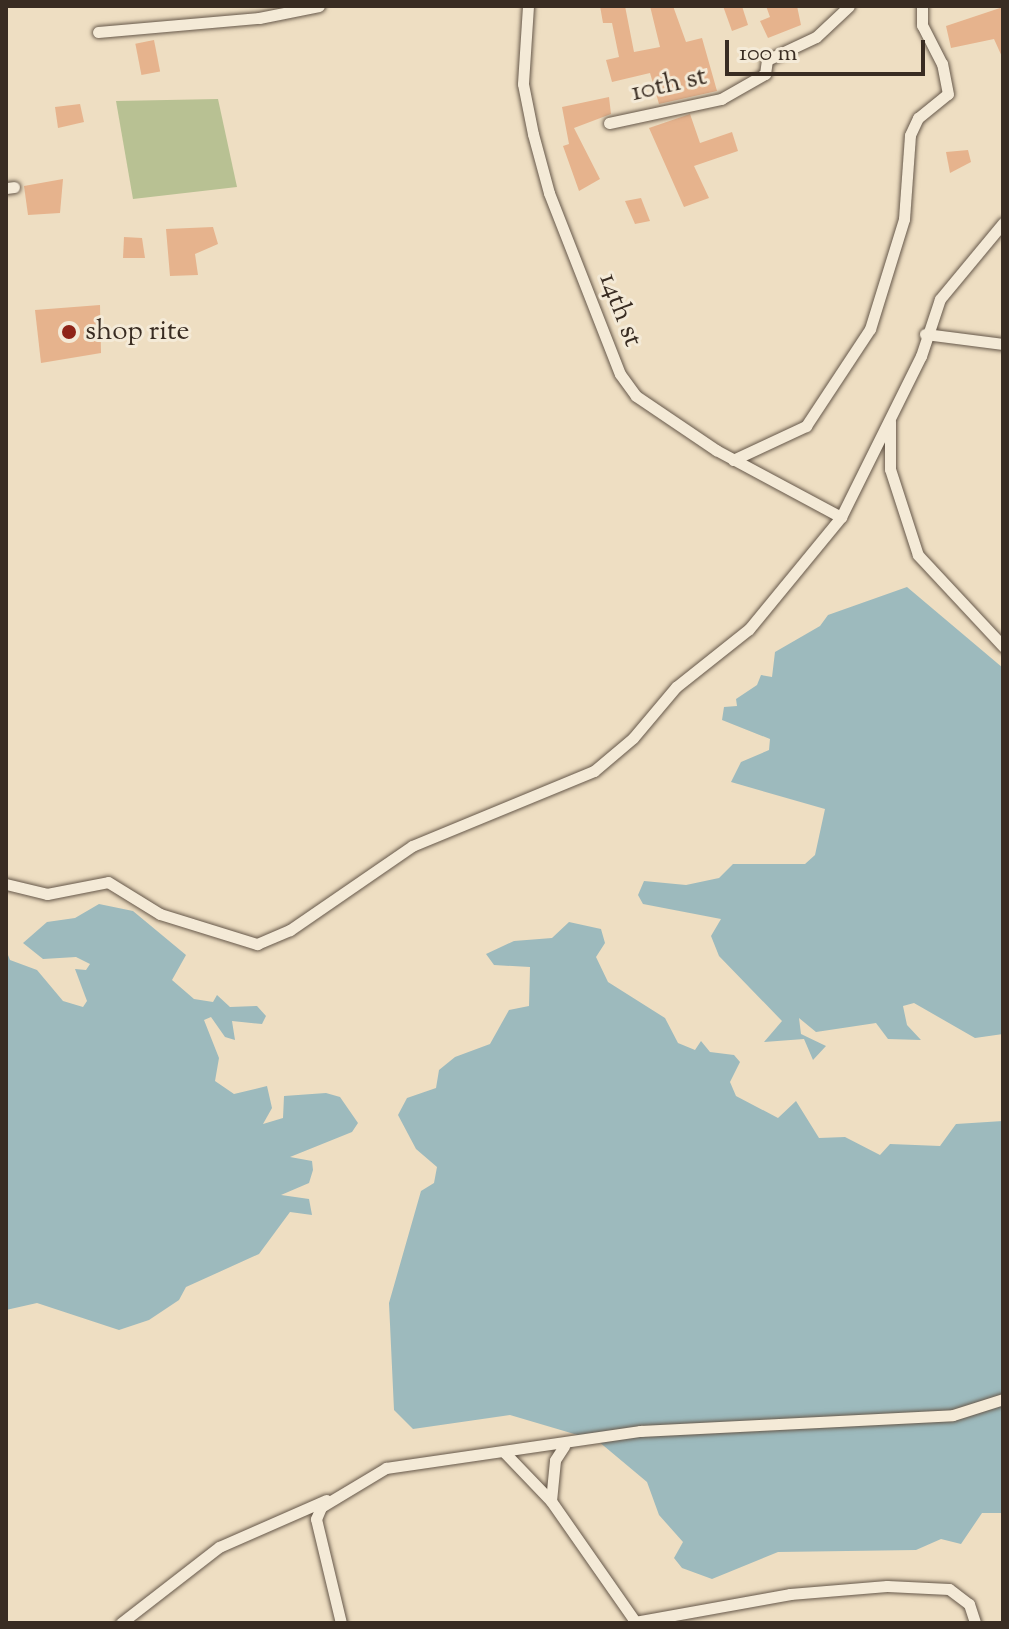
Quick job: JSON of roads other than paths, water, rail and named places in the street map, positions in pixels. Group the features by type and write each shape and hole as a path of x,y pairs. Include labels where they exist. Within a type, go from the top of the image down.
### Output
{"street":[{"path":"98,32 259,18 319,6"},
{"name":"14th st","path":"528,6 523,84 533,134 609,353 636,396 733,460 841,517"},
{"name":"10th st","path":"609,123 721,99 765,74 767,60 816,37 849,6"},
{"path":"733,460 806,426 870,329 904,219 910,135 918,118 948,94 942,64 922,25 922,6"},
{"path":"6,884 47,894 108,882 181,922 241,943 270,941 412,846 473,826 594,771 633,738 676,687 749,629 841,517 921,356 925,334 940,299 1003,223"},
{"path":"925,334 1003,344"},
{"path":"890,416 890,469 899,515 918,555 1003,646"},
{"path":"341,1623 315,1531 321,1507 386,1468 564,1446 640,1431 953,1415 1003,1399"},
{"path":"551,1501 555,1460 564,1446"},
{"path":"505,1453 551,1501 636,1622 790,1594 887,1586 949,1589 969,1604 975,1623"},
{"path":"121,1623 219,1547 335,1498"}],"water":[{"path":"907,587 1003,668 1003,1034 975,1038 914,1003 903,1006 907,1025 921,1040 888,1039 876,1023 816,1032 799,1018 801,1034 826,1046 813,1060 804,1039 764,1042 782,1021 719,956 711,936 721,919 643,904 638,895 644,881 686,885 719,878 733,864 805,864 815,855 825,809 731,782 741,762 769,750 770,739 722,720 724,707 737,706 736,699 757,685 761,675 772,677 775,652 820,626 828,615"},
{"path":"99,904 133,911 186,955 172,980 194,999 213,1002 217,995 230,1007 257,1006 266,1016 262,1024 232,1021 235,1040 225,1037 211,1017 204,1020 219,1058 215,1081 234,1094 267,1086 272,1108 263,1124 283,1118 284,1096 326,1093 340,1097 358,1123 352,1132 290,1157 312,1161 313,1170 309,1183 281,1195 309,1199 312,1215 290,1212 259,1254 186,1287 179,1300 149,1320 119,1330 37,1303 6,1310 6,950 10,960 37,970 63,1001 83,1007 87,1001 75,969 86,970 90,964 76,957 43,959 23,943 47,922 75,918"},
{"path":"569,922 601,929 605,943 596,957 608,982 665,1018 678,1043 695,1050 701,1041 710,1052 734,1055 740,1062 730,1082 736,1096 778,1118 796,1101 819,1138 845,1137 880,1155 890,1144 940,1146 956,1124 1003,1121 1003,1513 982,1513 961,1544 941,1539 916,1550 778,1552 712,1579 682,1568 674,1558 683,1542 659,1515 647,1482 598,1441 510,1415 413,1429 394,1410 389,1303 421,1191 434,1183 437,1167 416,1149 398,1115 407,1098 436,1088 439,1070 455,1057 490,1044 509,1010 529,1006 530,967 494,965 486,954 514,941 552,938"}],"place":[{"name":"shop rite","path":"69,332"}]}
